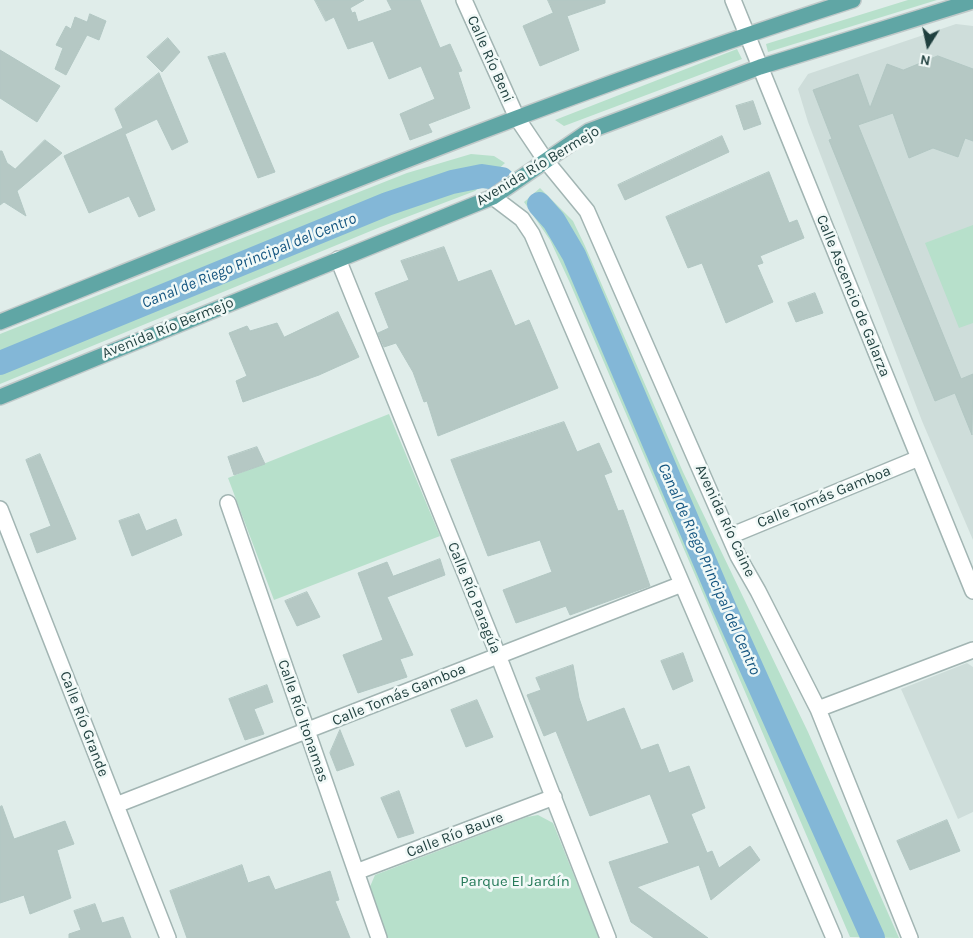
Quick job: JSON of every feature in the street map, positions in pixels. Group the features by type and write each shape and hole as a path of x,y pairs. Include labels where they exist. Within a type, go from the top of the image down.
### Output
{"main road":[{"path":"0,322 517,118 746,34 853,0"},
{"name":"Avenida Río Bermejo","path":"0,397 493,197 589,132 760,67 973,1"}],"street":[{"name":"Calle Río Beni","path":"464,0 517,118"},
{"name":"Calle Ascencio de Galarza","path":"733,0 973,591"},
{"name":"Avenida Río Caine","path":"517,118 546,161 587,211 738,556 758,591 818,709 910,938"},
{"path":"493,197 522,220 532,234 834,938"},
{"name":"Calle Río Paragúa","path":"338,259 498,656 608,938"},
{"name":"Calle Tomás Gamboa","path":"730,536 919,458"},
{"name":"Calle Río Itonamas","path":"228,503 379,938"},
{"name":"Calle Río Grande","path":"0,509 168,938"},
{"name":"Calle Tomás Gamboa","path":"116,805 682,584"},
{"path":"818,709 973,650"},
{"name":"Calle Río Baure","path":"356,872 554,797"}],"shaded area":[{"path":"956,24 973,26 973,540 922,421 808,122 798,89 808,74"},
{"path":"967,663 973,667 973,812 958,819 901,689"}],"green space":[{"path":"908,0 937,0 768,52 766,44"},
{"path":"737,49 742,59 564,126 555,120"},
{"path":"471,154 494,156 505,163 475,191 378,228 0,384 0,334 407,173"},
{"path":"540,188 573,221 585,246 683,472 808,732 899,938 850,937 570,283 550,240 524,202"},
{"path":"973,225 973,323 959,328 925,243"},
{"path":"389,414 440,536 274,600 228,478"},
{"name":"Parque El Jardín","path":"538,815 553,823 599,938 387,938 369,889 375,875 527,817"}],"building":[{"path":"315,0 364,0 350,8 352,13 355,12 358,22 392,10 387,0 420,0 440,48 450,44 462,71 458,72 470,108 428,124 432,132 410,140 400,114 435,99 421,66 389,79 373,41 348,49 334,17 326,21"},
{"path":"548,0 605,0 605,3 567,16 579,50 540,66 523,26 553,13"},
{"path":"90,14 106,21 99,40 87,35 66,75 55,69 63,48 56,45 66,26 71,29 75,17 87,22"},
{"path":"168,38 180,52 162,72 147,57"},
{"path":"0,50 60,86 37,122 0,98"},
{"path":"225,53 275,172 258,178 208,57"},
{"path":"938,56 973,69 973,141 965,138 958,157 933,148 909,158 893,113 858,125 961,379 973,374 972,435 955,393 935,401 829,140 832,139 813,90 858,74 870,108 887,64 903,70"},
{"path":"159,73 188,142 172,150 157,119 125,134 155,210 139,217 129,196 89,213 64,156 123,128 115,109"},
{"path":"753,101 761,124 744,130 736,106"},
{"path":"722,136 729,152 625,200 618,185"},
{"path":"45,140 62,153 17,191 26,216 4,202 0,205 0,151 2,151 7,163 15,169"},
{"path":"769,172 789,223 797,220 804,238 760,256 763,263 757,265 773,302 726,323 702,263 688,268 666,217"},
{"path":"444,247 458,282 491,270 515,326 529,320 558,388 438,436 427,401 424,402 413,372 396,343 384,347 378,333 389,328 375,293 409,280 401,261"},
{"path":"815,293 823,313 796,322 788,303"},
{"path":"338,312 359,357 319,375 243,402 236,381 247,376 229,333 247,326 250,331 277,323 284,337"},
{"path":"564,422 577,452 599,443 612,472 604,475 618,511 623,510 650,586 570,615 566,606 516,623 503,590 552,572 540,540 488,556 451,460"},
{"path":"257,447 265,464 234,475 228,457"},
{"path":"40,454 76,539 37,553 30,534 51,526 26,460"},
{"path":"139,514 146,531 176,519 182,535 132,556 119,521"},
{"path":"440,559 445,575 387,597 413,655 400,659 407,677 358,693 343,655 383,640 358,573 387,562 393,576"},
{"path":"307,592 320,617 297,626 285,601"},
{"path":"683,653 693,681 673,690 661,661"},
{"path":"573,665 579,698 587,722 624,708 641,750 658,744 669,773 689,766 705,808 691,814 707,853 712,851 719,868 750,846 760,860 711,900 699,865 637,887 708,938 654,938 631,922 609,862 669,843 650,794 590,816 556,731 544,736 527,695 541,690 536,678"},
{"path":"267,685 273,702 254,709 264,734 245,740 229,699"},
{"path":"477,700 493,737 466,747 451,710"},
{"path":"340,730 354,765 337,771 330,753"},
{"path":"399,791 414,833 398,838 381,798"},
{"path":"2,806 14,839 65,821 74,844 57,850 71,898 30,914 24,895 0,903 0,807"},
{"path":"947,820 960,851 910,870 897,841"},
{"path":"242,865 248,883 269,876 275,890 330,871 339,900 335,901 350,938 187,938 170,891"},
{"path":"95,904 102,923 123,917 131,938 69,938 69,934 81,930 74,911"}],"waterway":[{"name":"Canal de Riego Principal del Centro","path":"0,363 387,204 452,182 482,176 502,179"},
{"name":"Canal de Riego Principal del Centro","path":"539,204 554,221 574,255 725,609 873,938"}]}
